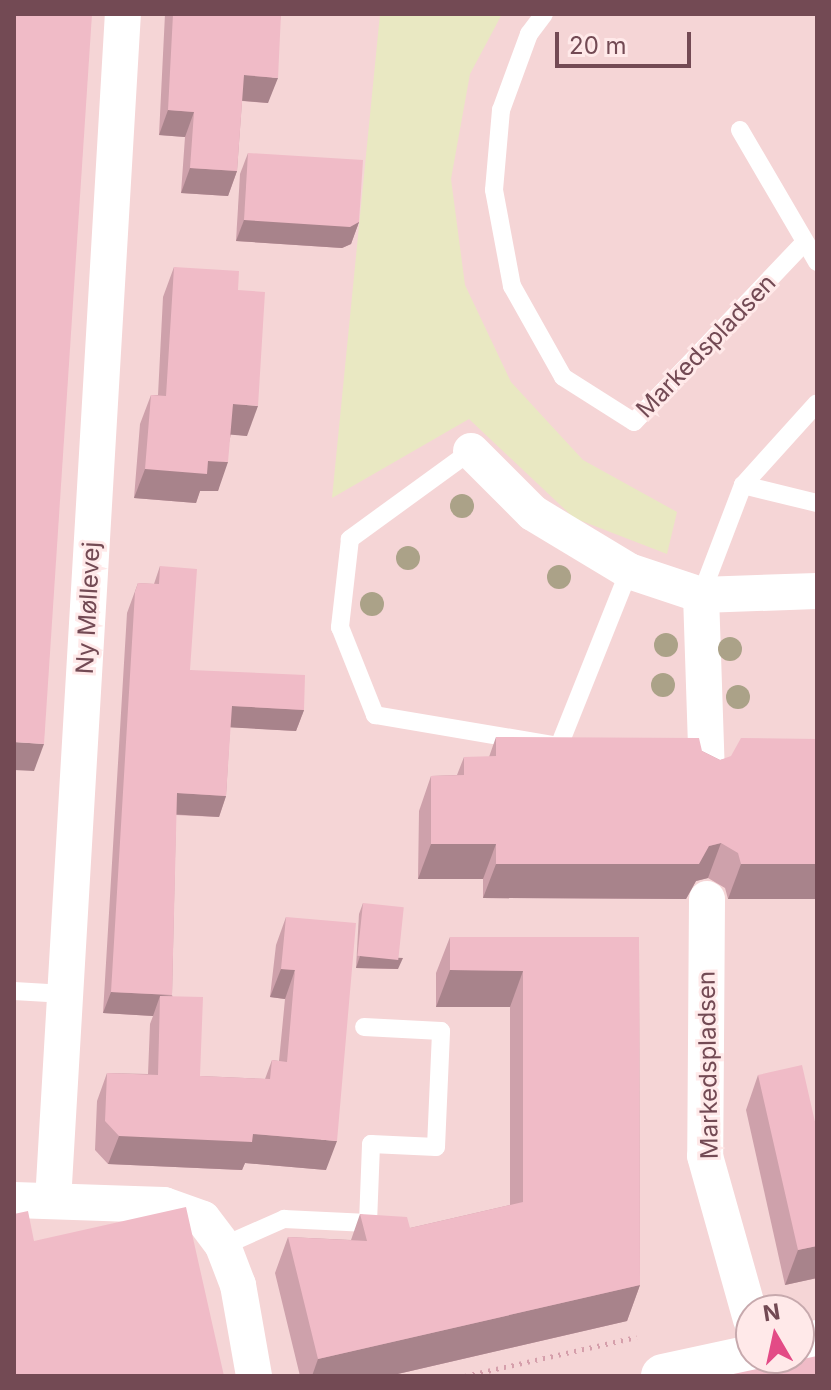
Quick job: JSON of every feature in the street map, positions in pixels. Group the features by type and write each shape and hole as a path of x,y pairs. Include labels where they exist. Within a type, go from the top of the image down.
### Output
{"street":[{"name":"Ny Møllevej","path":"53,1201 123,14"},
{"path":"471,451 533,513 629,571 701,595 817,591"},
{"path":"701,595 707,774"},
{"name":"Markedspladsen","path":"707,899 705,1156 744,1294"},
{"path":"14,1200 164,1205 203,1219 223,1246 238,1285 254,1376"},
{"path":"663,1376 735,1360"}],"lane":[{"name":"Markedspladsen","path":"544,14 529,34 501,110 494,190 512,286 563,377 634,422 805,242"},
{"path":"740,130 817,262"},
{"path":"701,595 743,485 817,403"},
{"path":"471,451 350,539 340,627 375,715 559,746 629,571"},
{"path":"743,485 817,503"},
{"path":"14,991 65,994"},
{"path":"223,1246 284,1219 368,1223 371,1144 436,1147 441,1031 364,1027"}],"path":[{"path":"465,1376 646,1335"}],"shaded area":[{"path":"14,14 817,14 817,1376 14,1376"}],"green space":[{"path":"380,14 502,14 470,74 451,179 465,285 511,382 583,460 677,512 667,554 574,518 469,419 332,498"}],"building":[{"path":"14,14 92,14 44,744 14,742"},
{"path":"173,14 281,14 278,78 244,75 237,171 190,168 194,112 168,110"},
{"path":"248,153 363,160 359,222 350,227 244,220"},
{"path":"174,267 239,271 238,290 265,292 258,406 233,404 228,462 208,461 207,474 145,469 151,395 166,396"},
{"path":"160,566 197,569 190,670 305,675 304,710 232,706 226,796 177,793 172,995 111,992 135,592 138,583 159,584"},
{"path":"496,737 699,738 702,751 720,760 731,756 741,738 817,739 817,864 741,864 738,853 721,843 709,846 699,864 496,864 496,844 431,844 431,776 464,775 464,757 496,756"},
{"path":"363,903 404,907 398,960 357,956"},
{"path":"286,917 356,923 337,1141 253,1134 252,1142 119,1136 105,1121 107,1073 158,1075 160,996 203,997 200,1076 270,1079 272,1060 287,1062 295,970 281,969"},
{"path":"450,937 639,937 640,1285 318,1359 288,1237 367,1241 360,1214 407,1217 410,1228 523,1202 523,971 450,970"},
{"path":"802,1065 817,1122 817,1246 798,1250 758,1075"},
{"path":"186,1207 224,1376 14,1376 14,1214 28,1211 34,1241"},
{"path":"815,1356 817,1376 724,1376 815,1374"}]}
